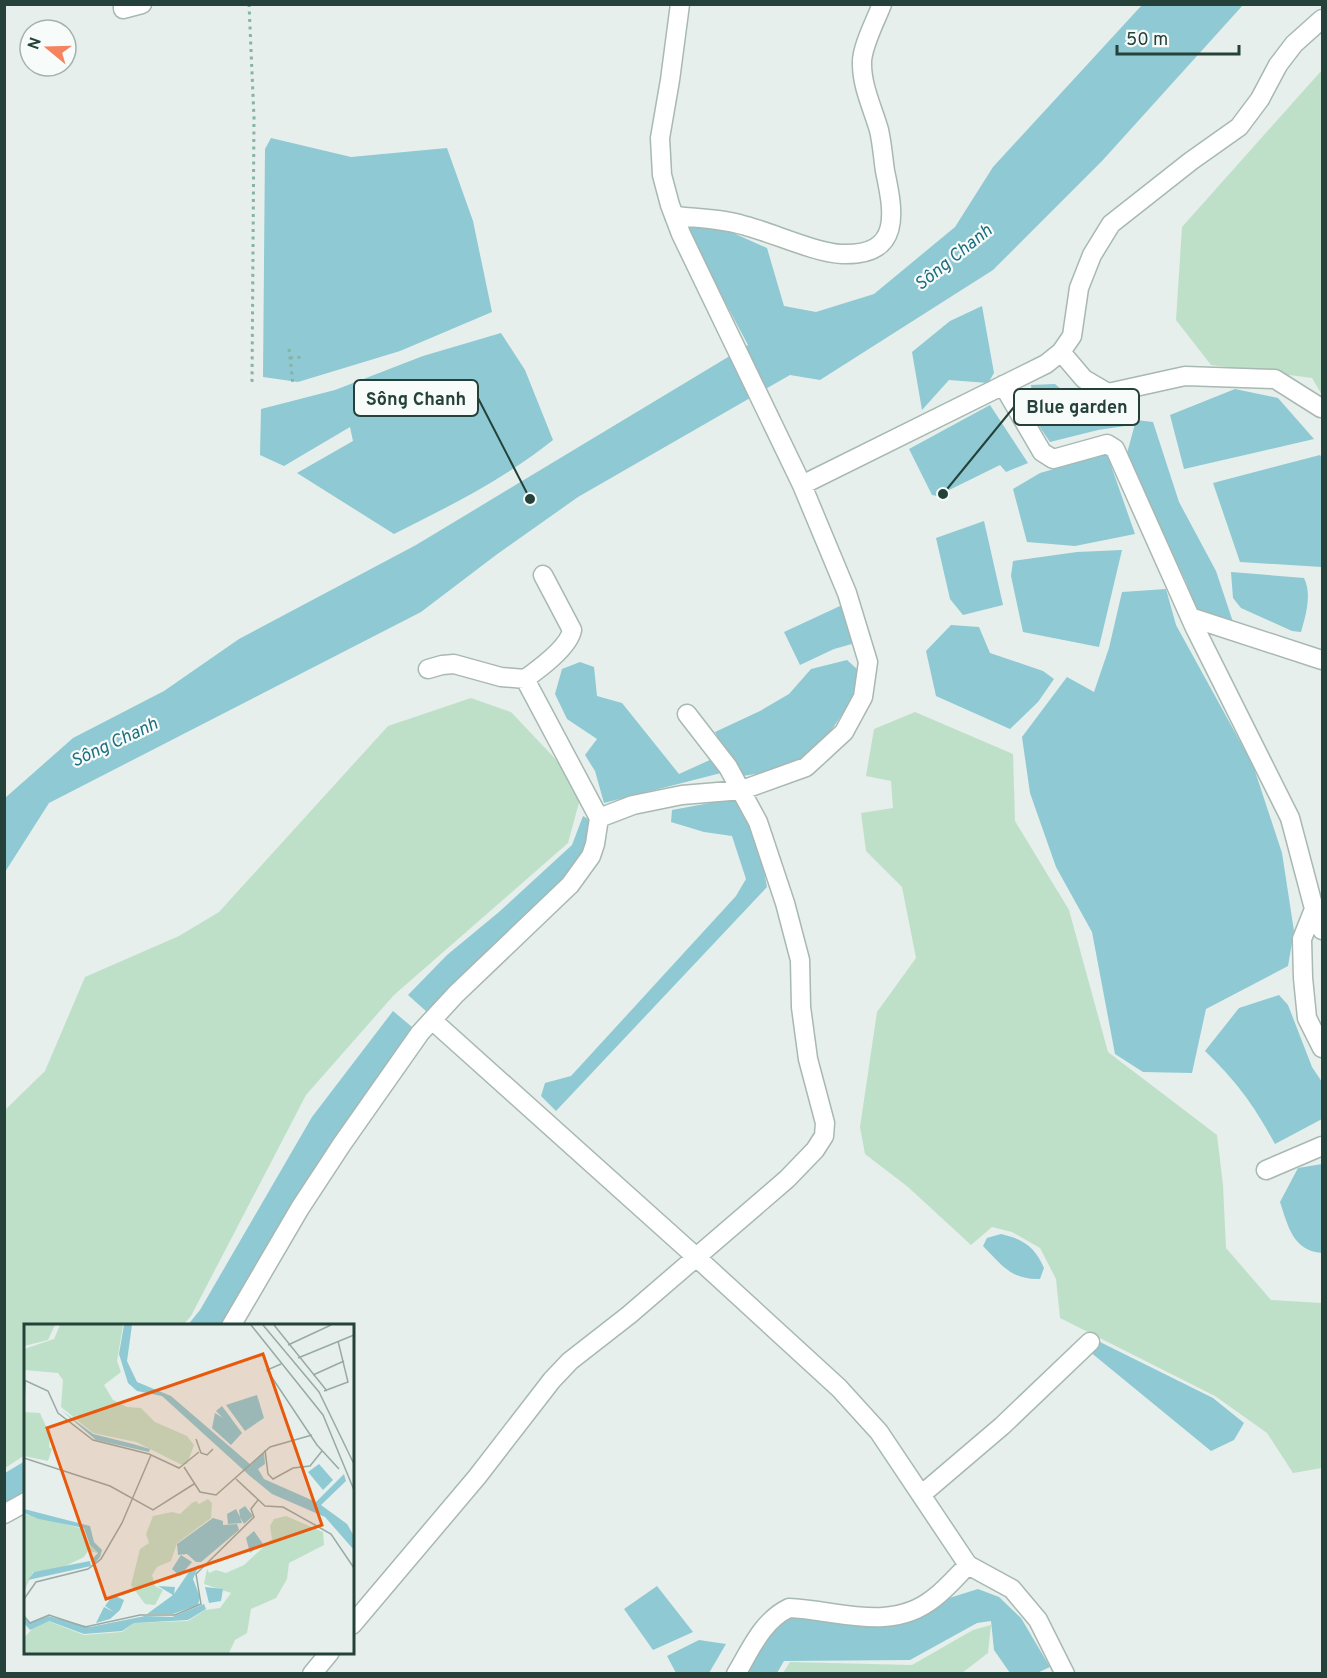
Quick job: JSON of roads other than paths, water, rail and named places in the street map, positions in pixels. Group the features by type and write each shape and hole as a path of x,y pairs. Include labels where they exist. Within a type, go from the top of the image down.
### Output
{"street":[{"path":"123,4 123,9 142,4"},
{"path":"599,818 633,805 682,795 742,790 806,767 844,732 863,697 868,662 847,593 802,485 681,234 662,175 660,138 680,4"},
{"path":"674,216 724,220 832,253 860,253 883,242 892,224 892,201 862,62 882,4"},
{"path":"802,485 1046,364 1061,352 1072,336 1079,288 1092,255 1111,224 1191,161 1239,127 1260,99 1278,65 1294,44 1323,19"},
{"path":"1061,352 1084,379 1108,393 1185,376 1275,379 1321,408"},
{"path":"1004,385 1047,457 1053,459 1107,444 1115,449 1190,617 1290,818 1314,909 1323,930"},
{"path":"428,669 454,664 492,675 525,679 538,670 568,641 572,630 543,575"},
{"path":"1190,617 1323,660"},
{"path":"232,1324 300,1208 420,1033 456,994 570,885 591,856 599,818 525,679"},
{"path":"354,1623 477,1477 552,1380 570,1361 628,1315 787,1179 815,1150 824,1136 825,1123 808,1059 801,1007 800,960 785,903 758,822 742,790 728,766 687,714"},
{"path":"1314,909 1302,939 1303,978 1307,1018 1323,1048"},
{"path":"432,1020 839,1388 879,1432 968,1565 1012,1589 1038,1620 1059,1672"},
{"path":"1266,1170 1323,1146"},
{"path":"921,1495 1002,1426 1090,1342"},
{"path":"4,1514 24,1503"},
{"path":"736,1674 765,1626 776,1614 789,1608 875,1618 898,1616 934,1599 968,1565"},
{"path":"312,1674 329,1654"}],"water":[{"path":"1142,5 1243,5 1102,161 993,270 820,380 790,375 578,497 421,612 49,803 5,872 5,798 73,738 164,691 239,639 416,545 748,345 684,225 722,228 767,248 784,306 816,312 874,294 955,227 993,167"},
{"path":"271,138 351,157 447,148 473,221 492,312 400,351 298,382 263,377 265,149"},
{"path":"982,306 994,373 988,383 949,380 922,410 912,352 950,321"},
{"path":"501,333 525,370 553,440 496,479 415,524 394,534 297,473 353,441 350,427 284,466 260,455 261,409 335,390 423,356"},
{"path":"1055,384 1069,396 1088,419 1123,412 1125,426 1050,442 1035,420 1031,385"},
{"path":"1235,389 1278,398 1314,439 1184,469 1170,415"},
{"path":"990,405 1028,463 1006,472 1000,465 937,496 932,495 909,449"},
{"path":"1136,420 1153,422 1179,502 1216,571 1233,622 1196,609 1186,582 1126,457"},
{"path":"1107,454 1135,534 1075,546 1027,542 1013,489 1040,473"},
{"path":"1320,455 1322,458 1322,567 1240,562 1213,483"},
{"path":"984,521 1003,605 963,615 950,599 936,538"},
{"path":"1122,550 1099,647 1023,632 1011,576 1013,561 1077,552"},
{"path":"1231,572 1304,578 1308,598 1301,632 1292,631 1241,608 1233,598"},
{"path":"1166,589 1176,625 1253,765 1282,853 1294,931 1288,966 1206,1009 1192,1073 1143,1072 1115,1054 1092,932 1056,867 1030,793 1022,737 1067,677 1094,692 1109,648 1122,592"},
{"path":"840,606 846,608 859,642 834,649 800,665 784,632"},
{"path":"951,625 979,627 990,653 1043,671 1054,679 1038,702 1010,729 936,696 926,651"},
{"path":"847,660 857,669 860,685 837,722 819,745 809,755 785,768 738,777 715,732 760,711 789,694 811,669"},
{"path":"580,662 594,667 597,696 622,703 679,774 712,759 721,773 604,803 595,771 585,755 597,739 567,719 555,694 562,669"},
{"path":"737,798 757,832 767,887 556,1111 541,1096 545,1083 571,1076 736,896 746,879 732,836 704,832 671,822 672,810"},
{"path":"583,816 590,820 590,842 573,869 427,1012 408,995 447,955 499,912 572,845"},
{"path":"1279,995 1288,1005 1312,1067 1322,1082 1322,1119 1275,1144 1244,1094 1205,1051 1239,1008"},
{"path":"393,1011 412,1027 226,1324 189,1324 200,1310 312,1117"},
{"path":"1322,1164 1322,1253 1304,1248 1293,1236 1280,1202 1298,1168"},
{"path":"1001,1234 1016,1238 1032,1249 1044,1268 1040,1279 1030,1279 1014,1274 983,1246 987,1238"},
{"path":"1100,1342 1213,1398 1244,1423 1234,1440 1211,1451 1089,1351"},
{"path":"24,1462 24,1493 5,1505 5,1473"},
{"path":"657,1586 693,1632 653,1650 624,1609"},
{"path":"978,1589 999,1597 1021,1618 1050,1667 1037,1673 1010,1673 994,1650 991,1621 977,1623 910,1660 784,1661 777,1673 746,1674 761,1640 784,1618 812,1618 946,1599"},
{"path":"699,1640 726,1644 709,1673 676,1673 667,1656"}],"place":[{"name":"Blue garden","path":"943,494"},
{"name":"Sông Chanh","path":"530,499"}]}
